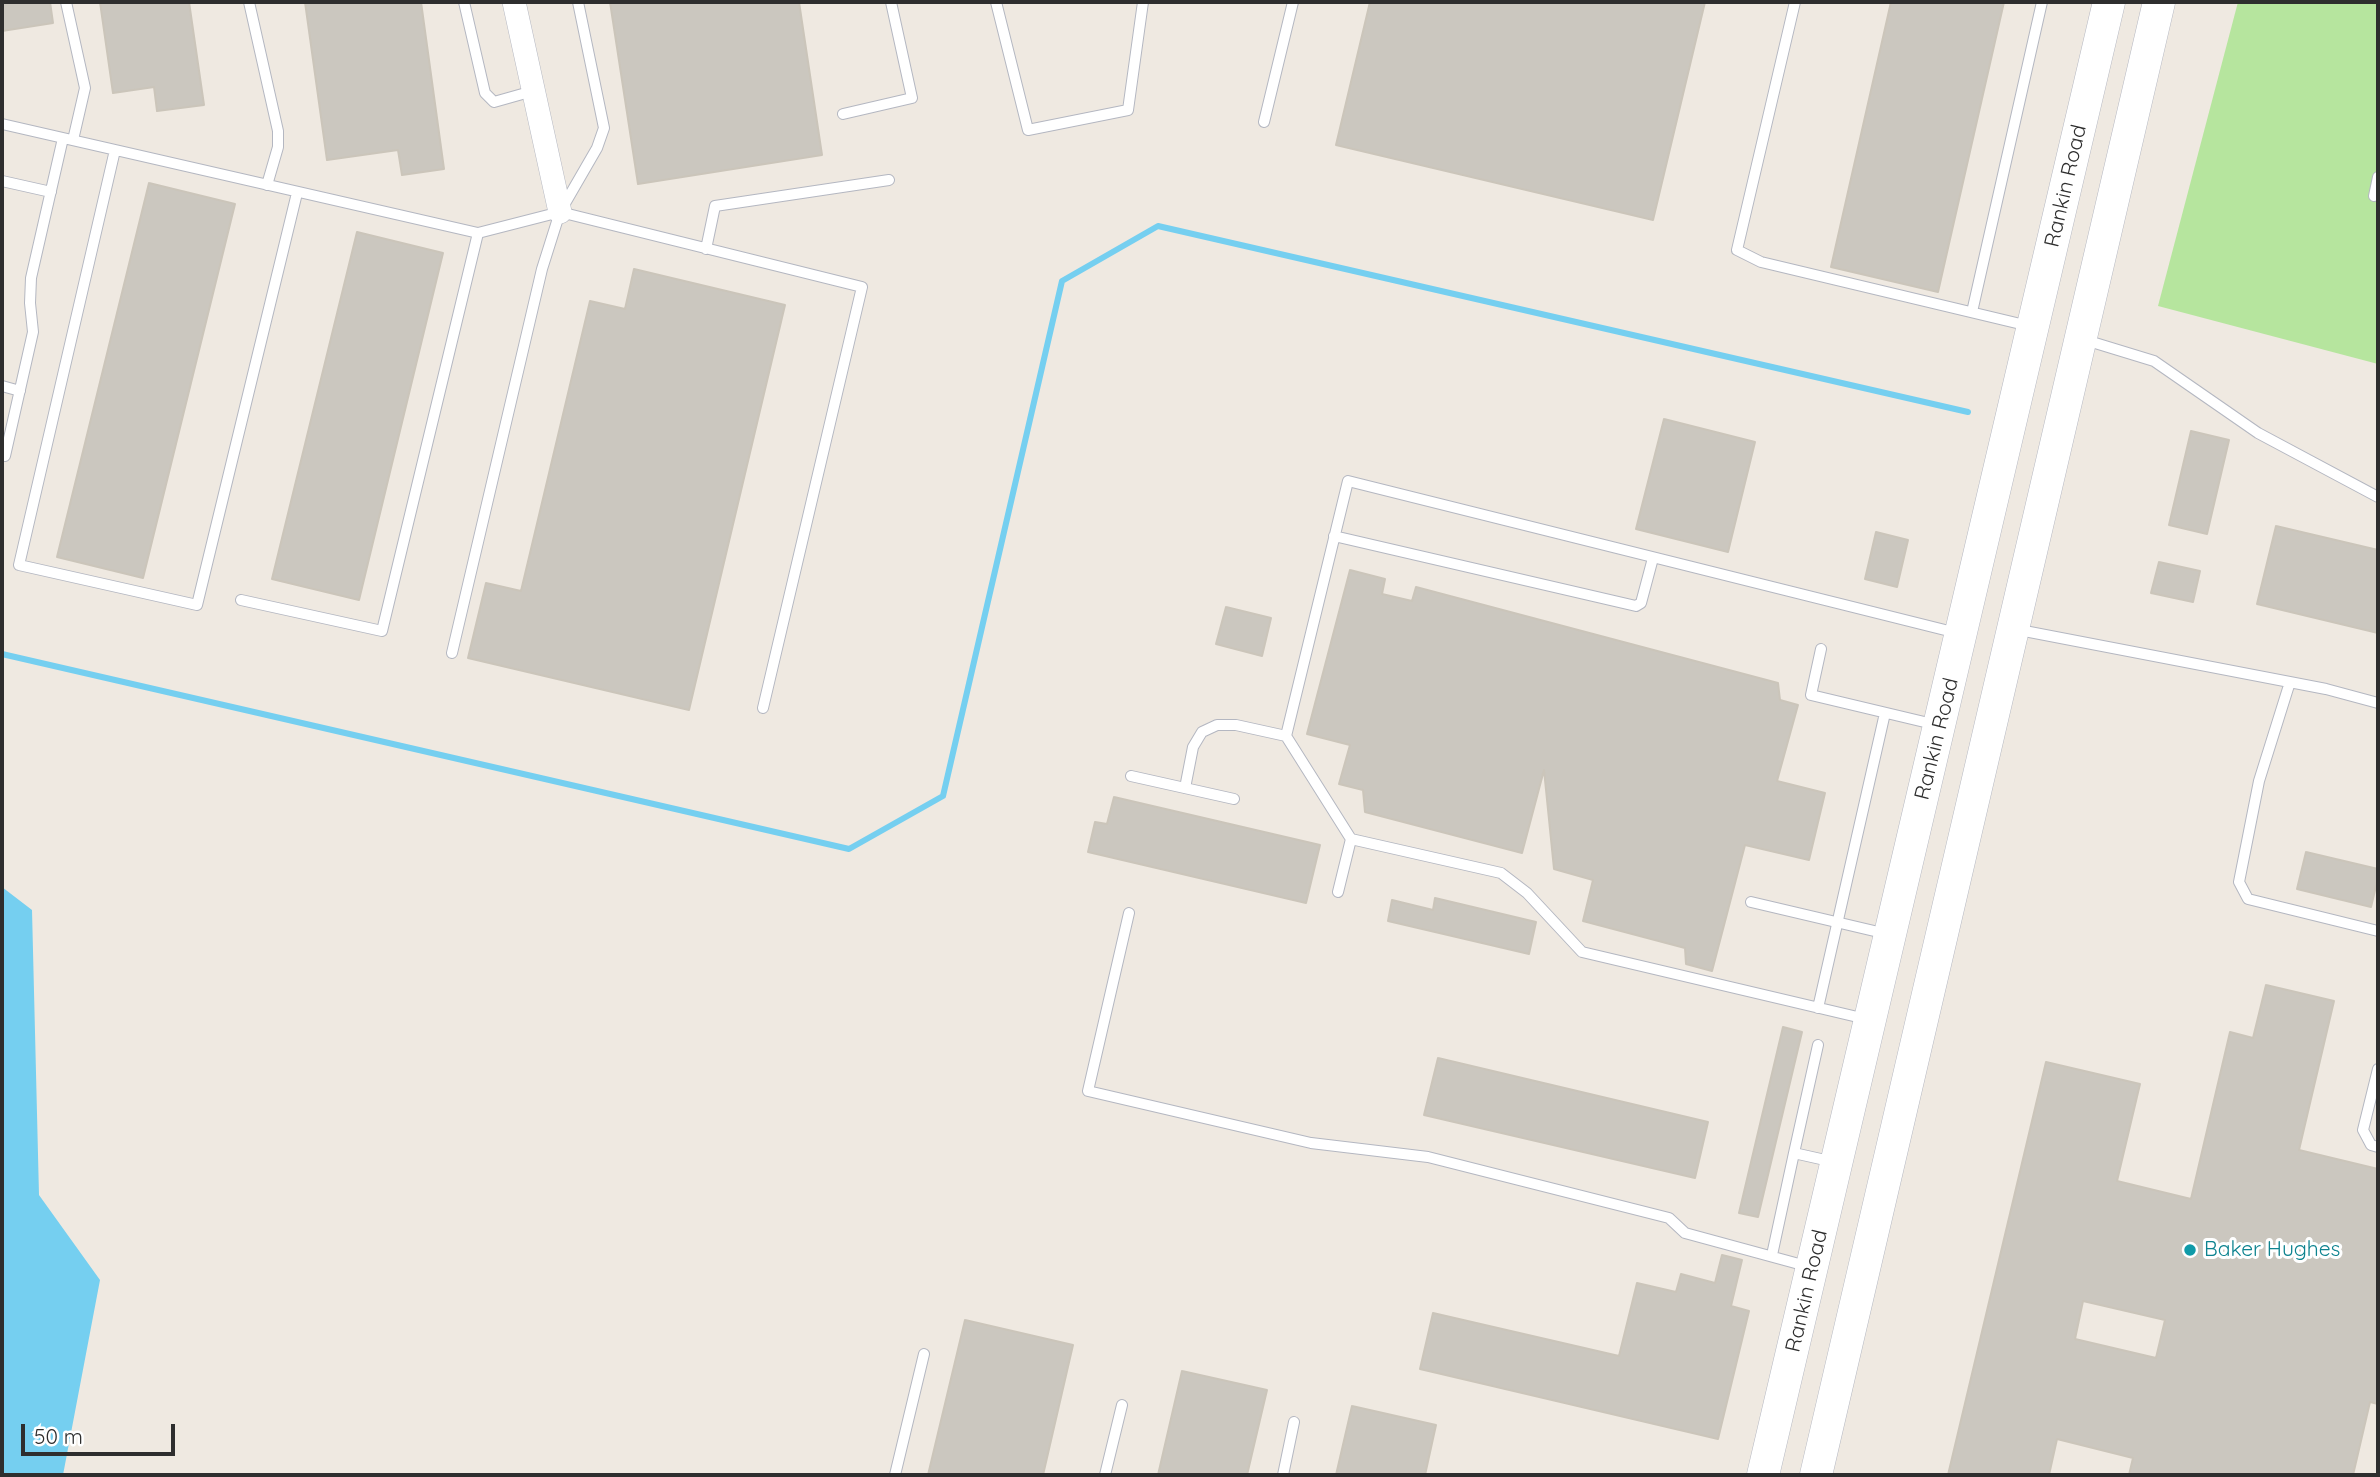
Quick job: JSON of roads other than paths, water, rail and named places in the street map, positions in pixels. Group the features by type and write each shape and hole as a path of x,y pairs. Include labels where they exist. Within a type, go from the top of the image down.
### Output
{"main road":[{"name":"Rankin Road","path":"1763,1475 2109,2"},
{"path":"1816,1475 2159,2"},
{"path":"2033,327 2079,338"},
{"path":"1962,634 2011,629"},
{"path":"1869,1020 1918,1034"},
{"path":"1813,1268 1861,1279"}],"street":[{"path":"514,2 560,212"}],"lane":[{"path":"5,456 33,332 31,278 51,192 85,88 66,2"},
{"path":"249,2 278,131 278,147 267,186"},
{"path":"464,2 485,93 494,102 533,90"},
{"path":"452,653 542,269 560,212 597,148 604,128 578,2"},
{"path":"842,114 912,99 891,2"},
{"path":"996,2 1028,130 1128,110 1143,2"},
{"path":"1264,122 1293,2"},
{"path":"1794,2 1737,250 1760,262 2033,327"},
{"path":"1972,312 2042,2"},
{"path":"2,124 478,233 560,212 862,287 763,708"},
{"path":"115,150 19,565 197,606 297,193"},
{"path":"2374,196 2378,177"},
{"path":"706,249 715,206 889,180"},
{"path":"2,181 51,192"},
{"path":"241,600 382,631 478,233"},
{"path":"2079,338 2154,362 2259,433 2378,497"},
{"path":"2,386 20,391"},
{"path":"1286,736 1348,481 1962,634"},
{"path":"1334,536 1636,606 1641,603 1653,558"},
{"path":"2011,629 2326,689 2378,703"},
{"path":"1821,649 1811,695 1940,725"},
{"path":"2290,682 2259,781 2239,882 2248,899 2378,930"},
{"path":"1818,1008 1885,713"},
{"path":"1185,788 1193,747 1202,732 1217,725 1236,725 1286,736 1351,839 1501,873 1527,893 1582,952 1869,1020"},
{"path":"1131,776 1234,799"},
{"path":"1338,892 1351,839"},
{"path":"1751,902 1889,935"},
{"path":"1129,913 1088,1091 1311,1143 1428,1157 1669,1218 1685,1233 1813,1268"},
{"path":"1772,1255 1818,1045"},
{"path":"2378,1069 2363,1130 2371,1145 2378,1147"},
{"path":"1794,1153 1837,1163"},
{"path":"895,1475 924,1354"},
{"path":"1105,1475 1122,1405"},
{"path":"1283,1475 1294,1422"}],"water":[{"path":"2,887 32,910 39,1195 100,1280 63,1475 2,1475"}],"waterway":[{"path":"2,654 849,849 943,796 1062,281 1158,226 1968,412"}],"place":[{"name":"Baker Hughes","path":"2190,1250"}]}
